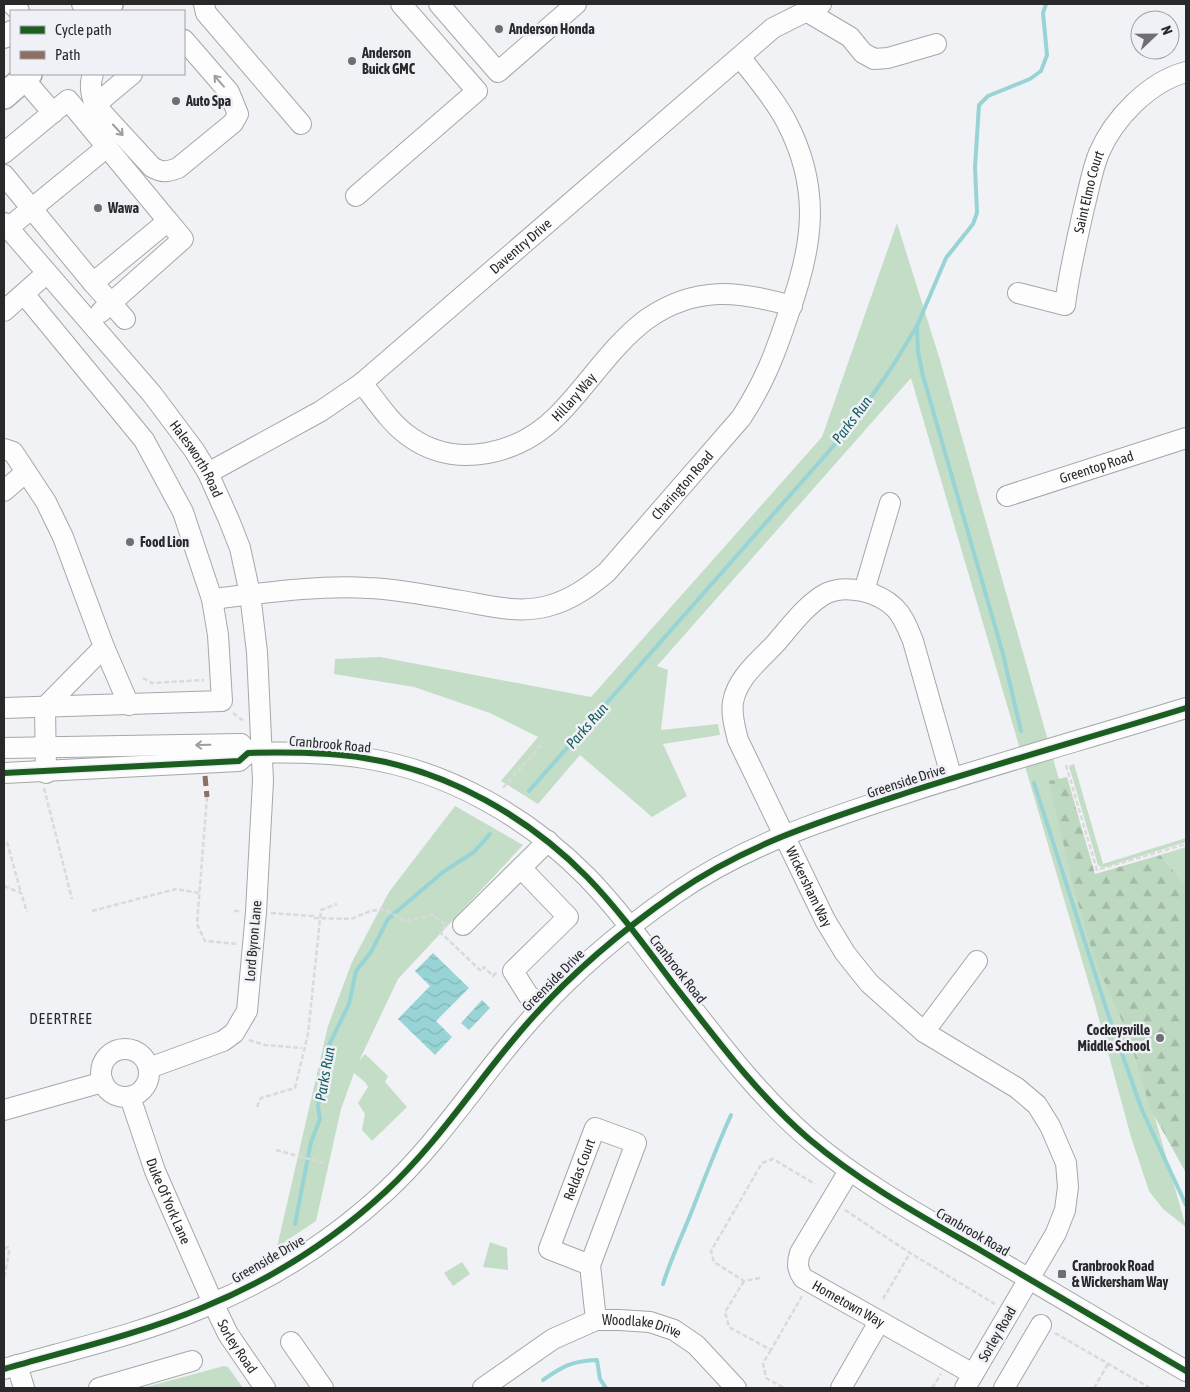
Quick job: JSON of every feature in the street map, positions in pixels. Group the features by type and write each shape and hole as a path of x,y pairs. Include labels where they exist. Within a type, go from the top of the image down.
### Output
{"main road":[{"path":"4,96 26,76"}],"street":[{"path":"204,4 206,13 301,124"},
{"path":"401,4 477,91"},
{"path":"440,4 498,72"},
{"path":"356,196 576,4"},
{"path":"814,8 850,37 863,53 874,59 888,58 936,44"},
{"name":"Daventry Drive","path":"208,473 320,411 362,383 773,28 814,8"},
{"path":"93,75 90,81 91,93 96,105 152,166 159,171 168,172 178,168 233,122 238,114 229,92 185,41"},
{"name":"Charington Road","path":"212,599 292,590 367,588 402,591 504,609 530,609 548,606 586,589 607,572 741,418 769,372 804,271 810,237 810,208 806,177 799,150 786,121 740,57"},
{"name":"Saint Elmo Court","path":"1018,293 1065,305 1070,270 1092,174 1100,152 1110,133 1126,112 1163,82 1186,72"},
{"path":"96,105 131,75"},
{"path":"26,76 52,113"},
{"path":"4,153 68,100 183,239 89,322"},
{"path":"6,226 32,209 107,147"},
{"path":"4,175 125,319"},
{"path":"93,283 168,222"},
{"name":"Halesworth Road","path":"6,226 167,413 208,473 240,548 250,594 257,652 255,753"},
{"path":"4,310 47,273"},
{"name":"Hillary Way","path":"362,383 391,420 410,437 430,448 451,454 474,455 500,452 523,443 539,433 558,415 626,337 648,319 670,306 720,293 742,293 792,306"},
{"path":"4,708 222,701 222,685 212,599 183,512 144,440 24,294"},
{"name":"Greentop Road","path":"1006,496 1186,438"},
{"path":"4,449 12,452 46,502 63,537 104,647 129,705"},
{"path":"4,490 26,472"},
{"path":"864,591 890,503"},
{"name":"Wickersham Way","path":"952,779 905,621 894,607 880,597 864,591 843,589 827,593 810,605 743,678 733,701 733,721 738,740 825,920 845,953 869,983 924,1032 1017,1088 1037,1105 1060,1145 1066,1163 1068,1187 1065,1210 1056,1233 1029,1279"},
{"path":"45,781 45,707 104,647"},
{"name":"Greenside Drive","path":"10,1367 153,1325 213,1304 268,1276 340,1230 384,1193 427,1148 543,1006 596,954 678,892 712,871 783,836 821,820 1186,708"},
{"name":"Cranbrook Road","path":"4,748 241,744 255,753"},
{"name":"Cranbrook Road","path":"4,773 45,781 239,761 255,753 346,756 379,761 417,771 485,800 548,841 586,876 630,927 748,1078 786,1119 848,1171 902,1205 1186,1371"},
{"name":"Lord Byron Lane","path":"234,1034 246,1011 253,946 263,790 255,753"},
{"path":"455,926 548,841"},
{"path":"520,868 568,916 513,971 528,995 543,1006"},
{"path":"924,1032 977,961"},
{"path":"149,1068 206,1048 234,1034"},
{"path":"127,1049 138,1052 145,1059 149,1068 147,1084 139,1093 130,1097 114,1094 103,1082 101,1071 104,1061 117,1050 127,1049"},
{"path":"4,1110 103,1082"},
{"name":"Duke Of York Lane","path":"130,1097 155,1171 213,1304"},
{"name":"Reldas Court","path":"590,1265 549,1249 596,1128 636,1143 590,1265 596,1320"},
{"name":"Hometown Way","path":"848,1171 800,1253 797,1263 799,1272 810,1282 879,1322 969,1381"},
{"name":"Sorley Road","path":"969,1381 1029,1279"},
{"name":"Sorley Road","path":"213,1304 228,1334 265,1388"},
{"name":"Woodlake Drive","path":"483,1388 553,1339 596,1320 650,1322 674,1330 696,1345 736,1388"},
{"path":"841,1388 879,1322"},
{"path":"1004,1388 1041,1325"},
{"path":"291,1342 323,1388"},
{"path":"99,1388 192,1361"},
{"path":"10,1367 24,1388"}],"path":[{"path":"143,678 152,683 204,680 204,686 222,685"},
{"path":"503,788 543,743"},
{"path":"1066,765 1098,870 1186,844"},
{"path":"45,781 72,898"},
{"path":"206,797 197,924 205,941 253,946"},
{"path":"7,842 26,912"},
{"path":"4,886 22,892"},
{"path":"92,911 176,889 199,893"},
{"path":"257,1107 261,1098 295,1088 309,1025 320,910 337,904"},
{"path":"274,913 351,919 370,911 385,909 405,921 432,915 455,926"},
{"path":"455,926 440,932 481,971 484,968 493,976"},
{"path":"234,1034 265,1045 303,1048"},
{"path":"276,1150 324,1163"},
{"path":"760,1278 744,1281 714,1262 711,1251 762,1162 773,1159 815,1184"},
{"path":"840,1206 910,1253 996,1305"},
{"path":"4,1249 8,1248 10,1253 4,1279"},
{"path":"883,1299 910,1253"},
{"path":"744,1281 725,1312 729,1327 771,1350"},
{"path":"784,1388 766,1378 764,1363 810,1282"},
{"path":"1041,1325 1150,1388"},
{"path":"1094,1388 1108,1364"},
{"path":"932,1388 942,1371"}],"green space":[{"path":"897,223 940,360 1186,1227 1163,1209 1149,1191 1131,1137 1096,1008 911,378 657,666 668,670 661,730 718,724 720,735 663,744 687,796 652,817 580,755 538,804 501,781 538,737 490,713 414,687 334,674 335,659 380,657 591,697 822,437"},
{"path":"1074,764 1103,864 1186,838 1186,842 1102,868 1098,865 1069,766"},
{"name":"Cockeysville Middle School","path":"1067,777 1095,874 1160,855 1186,885 1186,1173 1150,1108 1128,1034 1095,961 1073,886 1049,781"},
{"path":"455,806 523,845 398,979 359,1061 365,1054 388,1076 385,1082 407,1107 372,1141 362,1130 365,1114 358,1103 368,1087 354,1073 341,1109 316,1221 277,1247 328,1026 352,962 389,892"},
{"path":"1186,847 1186,885 1160,855"},
{"path":"490,1242 507,1248 508,1270 483,1267"},
{"path":"462,1262 470,1274 453,1286 444,1273"},
{"path":"224,1366 228,1367 243,1388 146,1387"}],"water":[{"path":"433,953 469,988 436,1021 452,1037 435,1055 398,1019 430,986 415,971"},
{"path":"482,1000 490,1008 469,1030 461,1023"}],"waterway":[{"name":"Parks Run","path":"529,791 830,450 855,420 892,367 917,326 946,258 973,224 977,213 975,167 979,105 988,96 1030,79 1041,71 1047,55 1043,13 1046,4"},
{"path":"917,327 918,352 923,376 1003,654 1021,731"},
{"path":"1034,783 1108,1014 1142,1110 1186,1205"},
{"name":"Parks Run","path":"295,1224 311,1142 320,1119 318,1106 329,1045 349,1004 356,971 371,952 388,919 443,872 474,852 490,834"},
{"path":"663,1284 673,1255 731,1115"},
{"path":"543,1380 568,1365 597,1360 600,1379 606,1388"}],"marked path":[{"path":"205,776 207,797"}],"cycle path":[{"path":"4,1369 180,1317 253,1284 322,1242 365,1210 405,1173 507,1047 559,989 616,938 703,875 790,833 851,811 946,780 1186,708"},
{"path":"4,773 239,761 248,753 321,754 350,756 395,764 426,774 485,800 513,816 539,835 587,877 622,916 738,1066 772,1104 809,1139 849,1170 892,1198 1186,1371"}],"place":[{"name":"Anderson Honda","path":"499,29"},
{"name":"Anderson Buick GMC","path":"352,61"},
{"name":"Auto Spa","path":"176,101"},
{"name":"Wawa","path":"98,208"},
{"name":"Food Lion","path":"130,542"},
{"name":"Cockeysville Middle School","path":"1160,1038"},
{"name":"Cranbrook Road & Wickersham Way","path":"1062,1274"}],"district":[{"name":"DEERTREE","path":"61,1019"}]}
